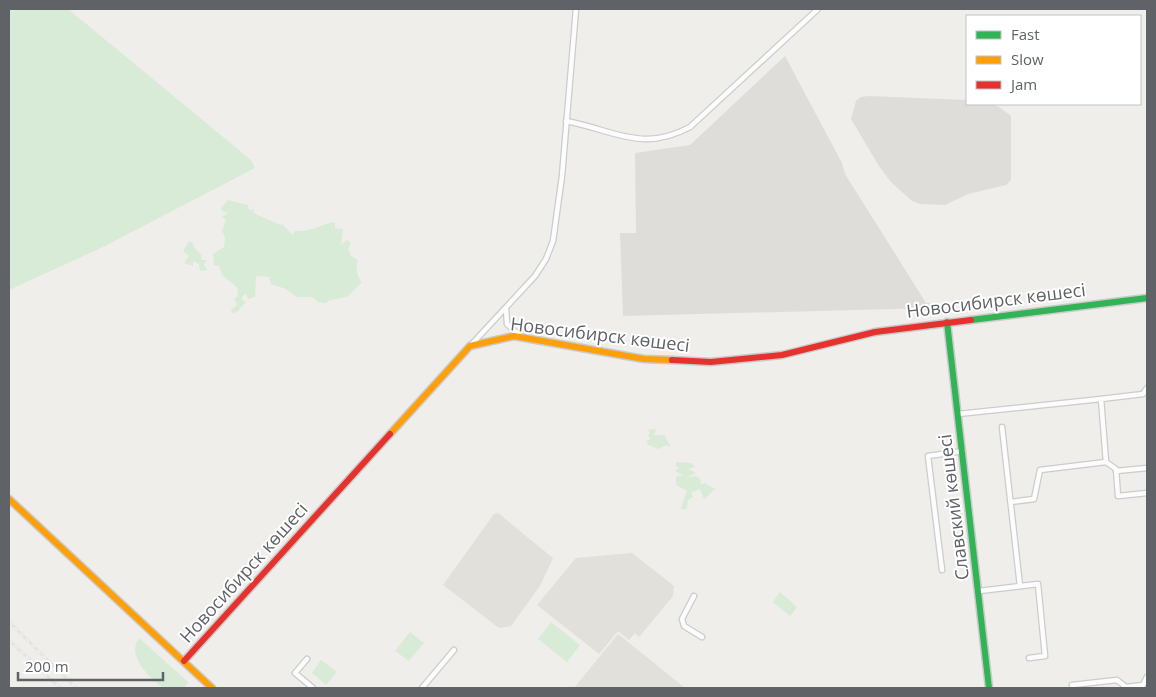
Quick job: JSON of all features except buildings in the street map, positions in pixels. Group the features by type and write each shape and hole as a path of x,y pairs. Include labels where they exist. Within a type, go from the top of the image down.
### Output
{"main road":[{"name":"Новосибирск көшесі","path":"184,661 470,346 498,338 522,337 644,359 711,362 764,358 875,332 1147,298"},
{"name":"Славский көшесі","path":"947,322 989,688"},
{"path":"9,499 212,688"}],"street":[{"path":"470,346 535,276 546,259 553,241 559,211 576,9"},
{"path":"566,121 584,124 630,139 648,140 678,134 690,127 818,9"},
{"path":"506,307 507,324 522,337"},
{"path":"958,414 1143,394 1147,388"},
{"path":"1101,399 1106,462"},
{"path":"1002,427 1020,586"},
{"path":"942,570 928,456 963,451"},
{"path":"1010,502 1034,499 1040,470 1106,462 1116,468 1118,496 1147,493"},
{"path":"1116,472 1147,468"},
{"path":"979,591 1038,584 1045,656 1029,658"},
{"path":"694,596 682,620 684,626 702,637"},
{"path":"422,688 454,650"},
{"path":"307,659 296,673 313,688"},
{"path":"1073,688 1072,685 1117,680 1126,687 1142,685 1147,677"}],"shaded area":[{"path":"785,56 842,163 845,174 926,303 931,303 931,308 623,316 620,233 636,233 635,153 690,145"},
{"path":"861,97 966,100 966,105 994,105 999,107 1011,116 1011,180 1006,185 968,194 945,205 920,204 912,201 891,182 879,166 851,119 856,101"},
{"path":"498,513 553,558 540,586 511,626 499,628 443,585 494,514"},
{"path":"632,553 674,586 673,596 639,637 635,633 629,640 618,631 599,654 537,605 576,558"},
{"path":"618,634 685,688 574,688"}],"green space":[{"path":"9,9 68,9 251,160 255,168 103,247 9,290"},
{"path":"228,200 248,205 249,210 255,209 253,212 256,214 280,225 282,224 293,235 295,231 311,229 335,222 335,228 343,229 341,245 347,240 351,243 348,249 351,256 358,260 357,271 362,282 347,297 330,300 326,303 318,302 312,297 296,297 286,289 271,284 269,277 256,276 255,297 248,299 246,294 242,296 242,300 246,302 237,312 232,313 231,310 237,305 234,299 238,296 237,287 222,275 219,266 214,265 213,254 224,247 225,237 222,231 226,220 222,217 228,213 222,211 221,208"},
{"path":"189,241 193,243 202,260 207,260 204,264 207,270 200,271 199,264 193,261 193,266 184,263 189,256 183,251"},
{"path":"656,429 654,435 664,435 671,447 666,445 659,449 648,445 646,441 651,439 648,436 650,433 648,430"},
{"path":"676,462 691,463 695,467 685,470 691,470 695,473 687,478 696,476 700,479 701,484 705,483 715,489 704,499 700,489 691,493 693,497 688,500 687,508 684,510 681,508 687,491 676,485 676,477 683,475 675,471 679,468 676,466"},
{"path":"780,592 797,607 790,616 773,602"},
{"path":"551,622 580,645 567,662 538,639"},
{"path":"410,632 424,643 409,661 395,651"},
{"path":"139,638 188,682 185,687 163,688 146,672 137,659 135,652"},
{"path":"321,660 337,672 326,685 312,673"}],"railway":[{"path":"9,622 76,688"},
{"path":"9,640 60,688"}],"traffic: fast":[{"path":"971,320 1147,298"},
{"path":"947,322 989,688"}],"traffic: slow":[{"path":"390,434 470,346 514,336 644,359 672,360"},
{"path":"9,499 212,688"}],"traffic: jam":[{"path":"672,360 711,362 782,355 875,332 971,320"},
{"path":"184,661 390,434"}]}
